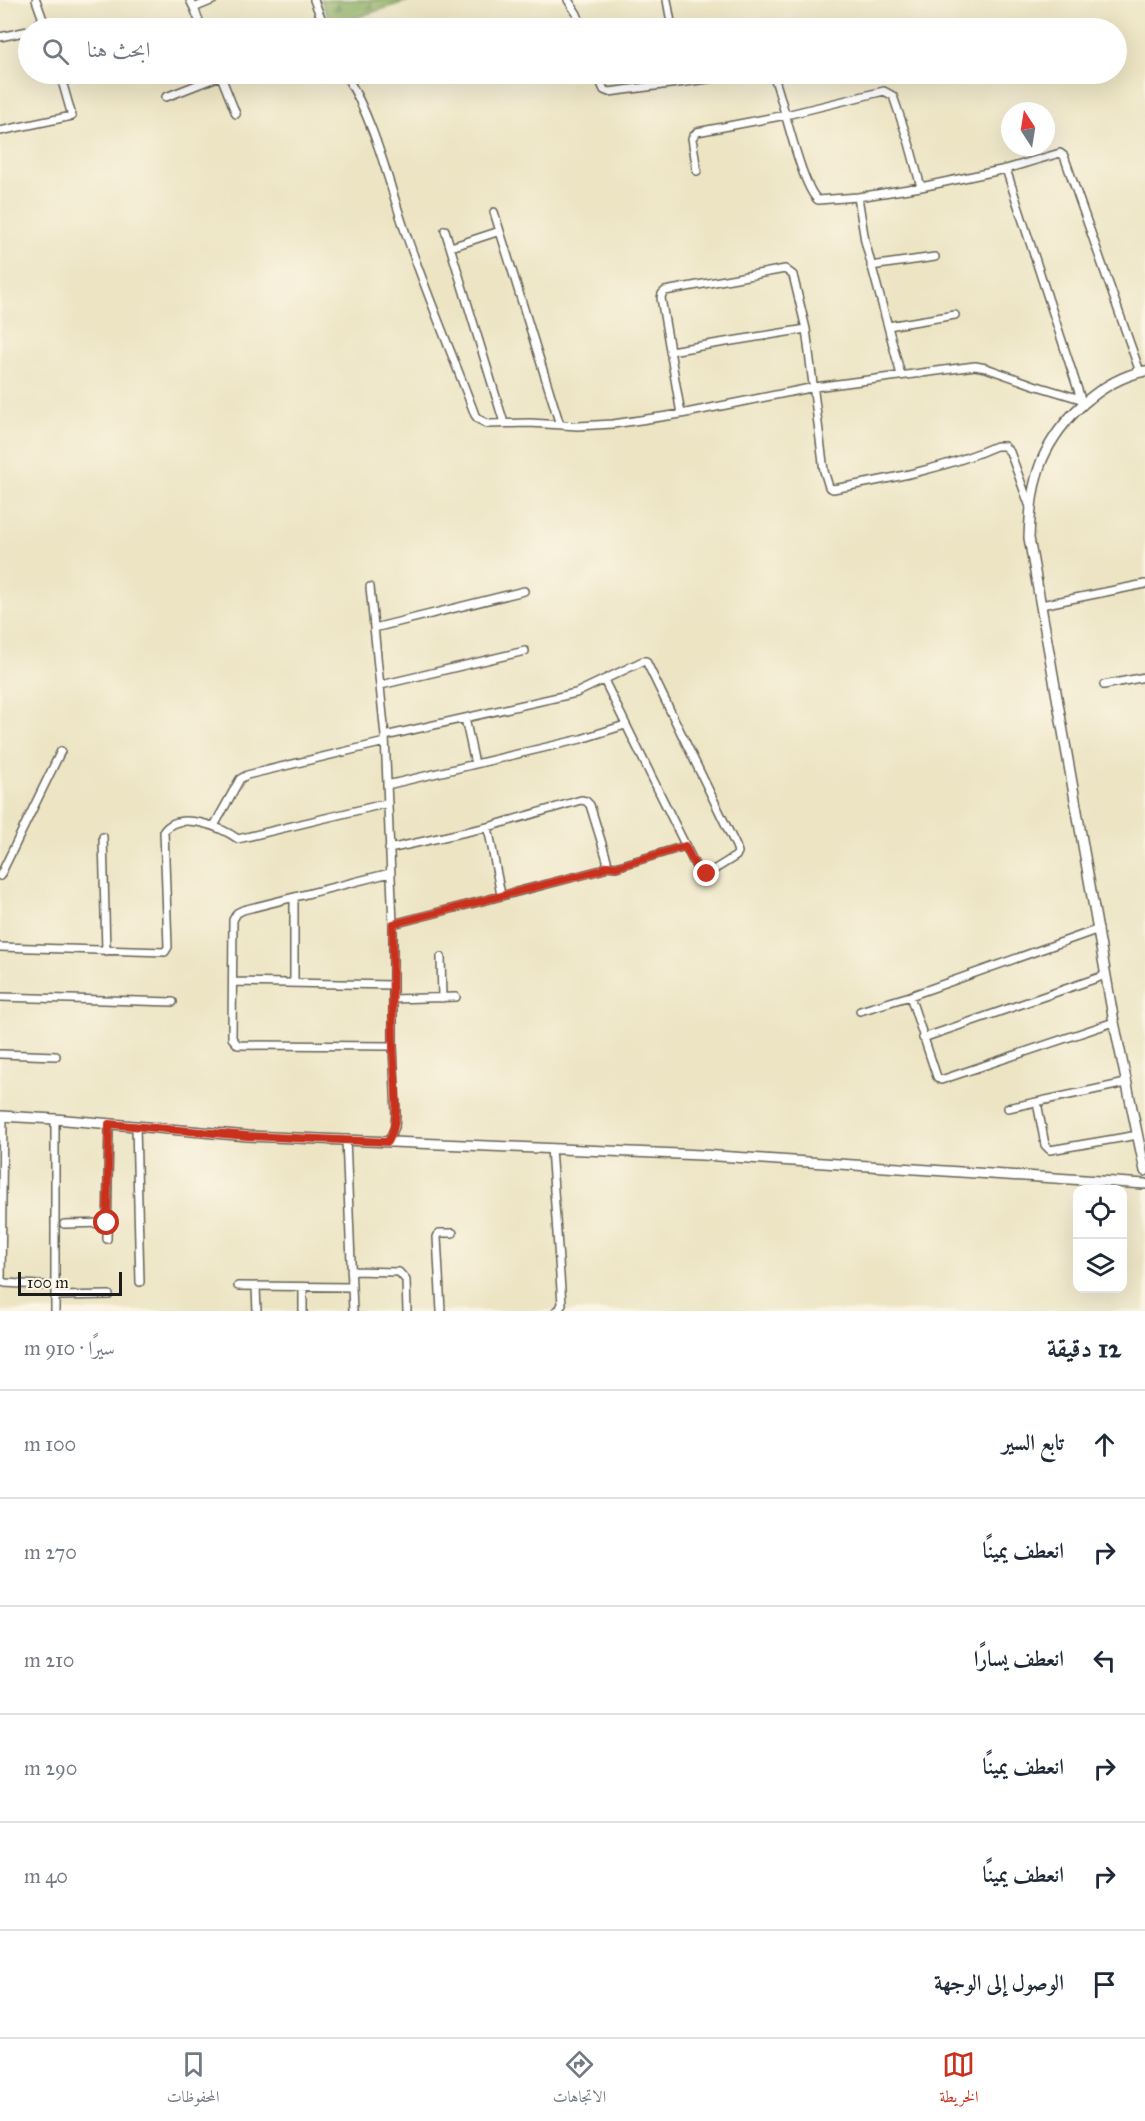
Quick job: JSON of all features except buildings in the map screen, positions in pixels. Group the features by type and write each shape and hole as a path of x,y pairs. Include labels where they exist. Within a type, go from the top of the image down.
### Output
{"street":[{"path":"36,0 42,18"},
{"path":"190,0 198,18"},
{"path":"194,8 213,0"},
{"path":"314,0 321,18"},
{"path":"568,0 578,18"},
{"path":"667,0 670,18"},
{"path":"0,37 18,33"},
{"path":"0,131 72,116 63,84"},
{"path":"166,98 199,84"},
{"path":"224,84 236,114"},
{"path":"351,84 361,101 405,231 475,415 488,424 594,426 681,414 815,387 975,366 1084,400"},
{"path":"601,84 604,90 609,92 670,84"},
{"path":"776,84 805,176 813,196 822,201 921,187 1006,169 1060,153 1064,156 1143,371 1114,383 1084,400 1051,443 1038,471 1030,507 1029,538 1114,1022 1145,1171"},
{"path":"697,171 693,135 884,91 893,96 921,187"},
{"path":"1006,169 1084,400"},
{"path":"858,197 871,266 901,375"},
{"path":"494,212 560,425"},
{"path":"445,230 504,423"},
{"path":"451,247 500,231"},
{"path":"871,266 935,256"},
{"path":"681,414 662,294 665,291 785,269 793,275 806,329 824,471 831,489 903,477 941,467 996,446 1004,446 1010,452 1030,507"},
{"path":"888,326 955,315"},
{"path":"670,351 806,329"},
{"path":"1041,605 1145,584"},
{"path":"370,587 385,739 393,924 393,1046 396,1114 395,1127 388,1142"},
{"path":"374,628 524,591"},
{"path":"381,685 525,651"},
{"path":"214,825 240,780 247,775 465,718 576,693 644,661 648,663 736,846 738,853 717,868 703,875 699,873 604,680"},
{"path":"1104,686 1145,677"},
{"path":"465,718 475,764"},
{"path":"387,784 581,739 625,725"},
{"path":"0,876 61,751"},
{"path":"389,849 488,828 581,800 590,805 608,860 607,866"},
{"path":"0,947 165,952 168,947 164,831 174,822 214,825 238,839 388,803"},
{"path":"488,828 501,896"},
{"path":"103,837 106,951"},
{"path":"393,924 601,870 607,866 616,867 685,846"},
{"path":"390,873 237,913 233,920 232,1038 238,1045 393,1046"},
{"path":"294,898 294,982"},
{"path":"860,1011 910,996 1099,929"},
{"path":"441,957 442,998"},
{"path":"923,1038 1106,975"},
{"path":"232,981 393,985"},
{"path":"910,996 937,1077 942,1081 1114,1022"},
{"path":"0,997 173,1002"},
{"path":"393,999 456,997"},
{"path":"0,1054 56,1056"},
{"path":"1008,1108 1126,1083"},
{"path":"1037,1102 1045,1144 1050,1150 1138,1135"},
{"path":"56,1286 1,1281 1,1116 248,1136 702,1155 1145,1184"},
{"path":"55,1119 55,1311"},
{"path":"107,1239 109,1124"},
{"path":"136,1126 140,1282"},
{"path":"345,1139 353,1311"},
{"path":"551,1148 562,1304 556,1311"},
{"path":"64,1224 107,1223"},
{"path":"441,1311 437,1237 442,1231 453,1233"},
{"path":"351,1271 399,1272 406,1280 407,1311"},
{"path":"238,1286 352,1287"},
{"path":"256,1287 257,1311"},
{"path":"303,1287 303,1311"},
{"path":"56,1296 109,1295"}],"green space":[{"path":"321,0 410,0 355,18 328,18"}],"route":[{"path":"107,1223 109,1124 248,1136 388,1142 395,1127 396,1114 393,1046 393,924 601,870 607,866 616,867 685,846 699,873 707,874"}]}
